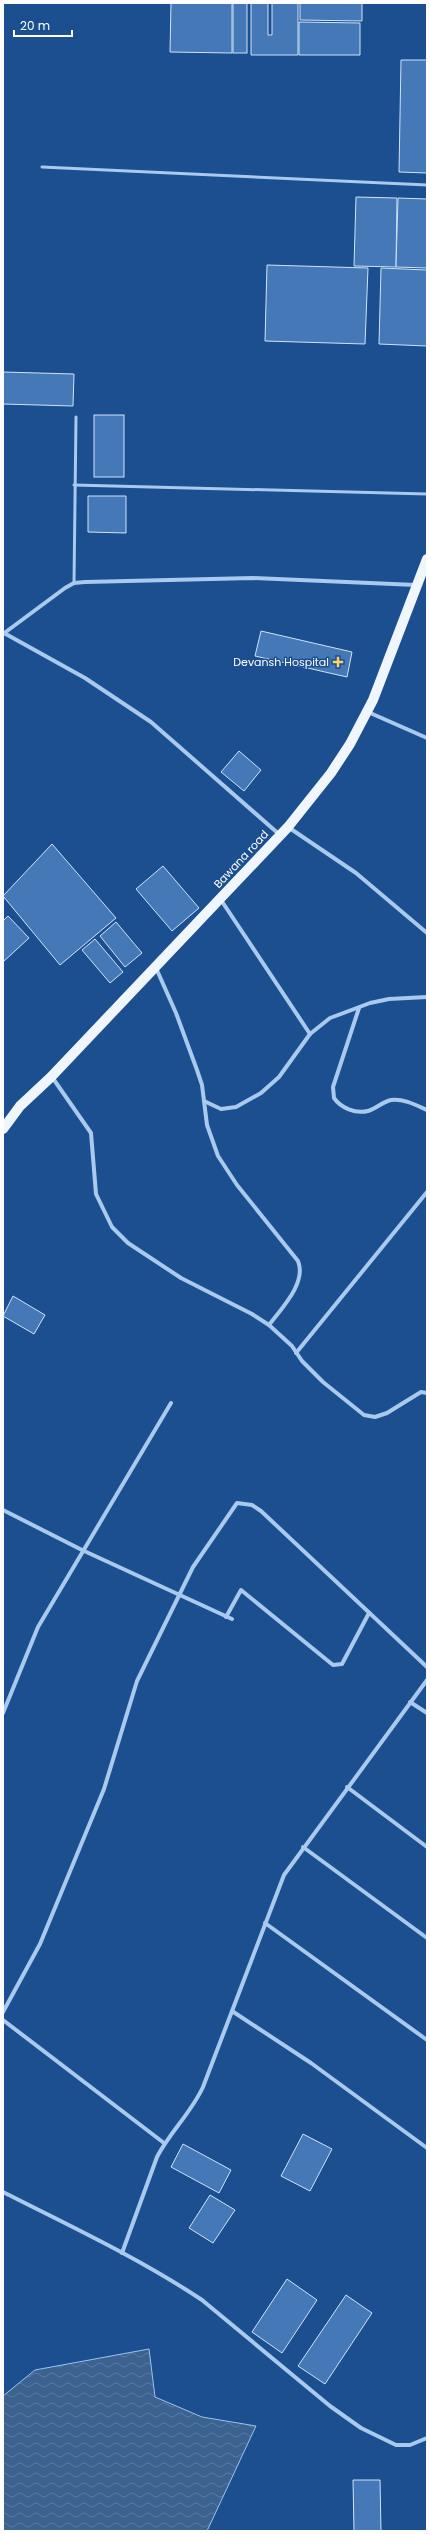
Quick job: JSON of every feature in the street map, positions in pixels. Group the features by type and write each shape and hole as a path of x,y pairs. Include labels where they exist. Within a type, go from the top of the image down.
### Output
{"main road":[{"name":"Bawana road","path":"3,1129 20,1106 51,1077 288,827 342,756 368,712 417,585 424,573 427,559"}],"street":[{"path":"280,835 151,722 85,678 3,634 74,583 253,578 417,585"},
{"path":"368,712 427,738"},
{"path":"288,827 356,873 427,933"},
{"path":"220,899 310,1034"},
{"path":"156,967 176,1013 197,1070 204,1101 207,1125 218,1156 237,1185 298,1261 301,1268 294,1289 269,1326"},
{"path":"204,1101 221,1109 236,1108 261,1093 279,1077 310,1034 330,1018 389,999 427,996"},
{"path":"359,1008 333,1087 334,1098 345,1109 357,1111 368,1111 392,1100 404,1101 427,1110"},
{"path":"51,1077 91,1133 96,1194 112,1227 128,1243 181,1278 252,1314 269,1326 282,1336 323,1382 364,1415 375,1417 386,1413 421,1392 427,1393"},
{"path":"296,1353 427,1192"},
{"path":"3,1713 31,1641 82,1550 171,1403"},
{"path":"3,2012 40,1944 104,1789 137,1681 193,1567 232,1508 237,1503 242,1502 252,1505 261,1511 427,1667"},
{"path":"3,1510 82,1550 232,1619"},
{"path":"226,1617 241,1590 333,1665 342,1664 369,1613"},
{"path":"122,2253 157,2157 164,2143 195,2103 284,1875 303,1846 427,1680"},
{"path":"410,1702 427,1714"},
{"path":"347,1787 427,1848"},
{"path":"303,1846 427,1938"},
{"path":"265,1923 427,2040"},
{"path":"232,2011 311,2063 427,2148"},
{"path":"3,2020 164,2143"},
{"path":"3,2192 122,2253 202,2300 330,2406 361,2428 396,2445 410,2445 427,2438"}],"lane":[{"path":"42,166 427,185"},
{"path":"74,583 76,417"},
{"path":"74,485 427,494"}],"water":[{"path":"149,2349 155,2397 202,2417 256,2426 207,2531 3,2531 3,2396 35,2370"}],"building":[{"path":"171,3 232,3 232,53 170,52"},
{"path":"233,3 247,3 247,53 233,53"},
{"path":"251,3 268,3 268,35 272,35 272,3 298,3 298,55 251,55"},
{"path":"300,3 362,3 362,21 300,20"},
{"path":"299,22 360,23 360,55 299,55"},
{"path":"401,60 427,60 427,173 399,172"},
{"path":"356,197 397,198 396,267 354,266"},
{"path":"398,198 427,199 427,268 396,267"},
{"path":"267,265 368,268 365,344 265,341"},
{"path":"381,268 427,270 427,346 379,344"},
{"path":"3,372 74,374 73,406 3,404"},
{"path":"94,415 124,415 124,477 94,477"},
{"path":"88,496 126,496 126,533 88,532"},
{"path":"261,631 352,652 347,677 255,656"},
{"path":"239,751 261,770 244,791 221,772"},
{"path":"52,844 116,918 60,965 3,896"},
{"path":"163,866 199,908 172,931 136,889"},
{"path":"8,916 29,938 3,962 3,921"},
{"path":"116,922 142,953 125,967 100,936"},
{"path":"95,939 123,972 110,983 82,950"},
{"path":"13,1296 45,1315 34,1334 3,1316"},
{"path":"303,2134 332,2149 310,2191 281,2176"},
{"path":"183,2144 231,2170 219,2193 171,2167"},
{"path":"210,2195 235,2210 213,2243 189,2228"},
{"path":"287,2279 317,2300 282,2353 252,2332"},
{"path":"346,2295 372,2313 325,2384 298,2366"},
{"path":"353,2480 380,2480 381,2531 354,2531"}],"place":[{"name":"Devansh Hospital","path":"338,662"}]}
